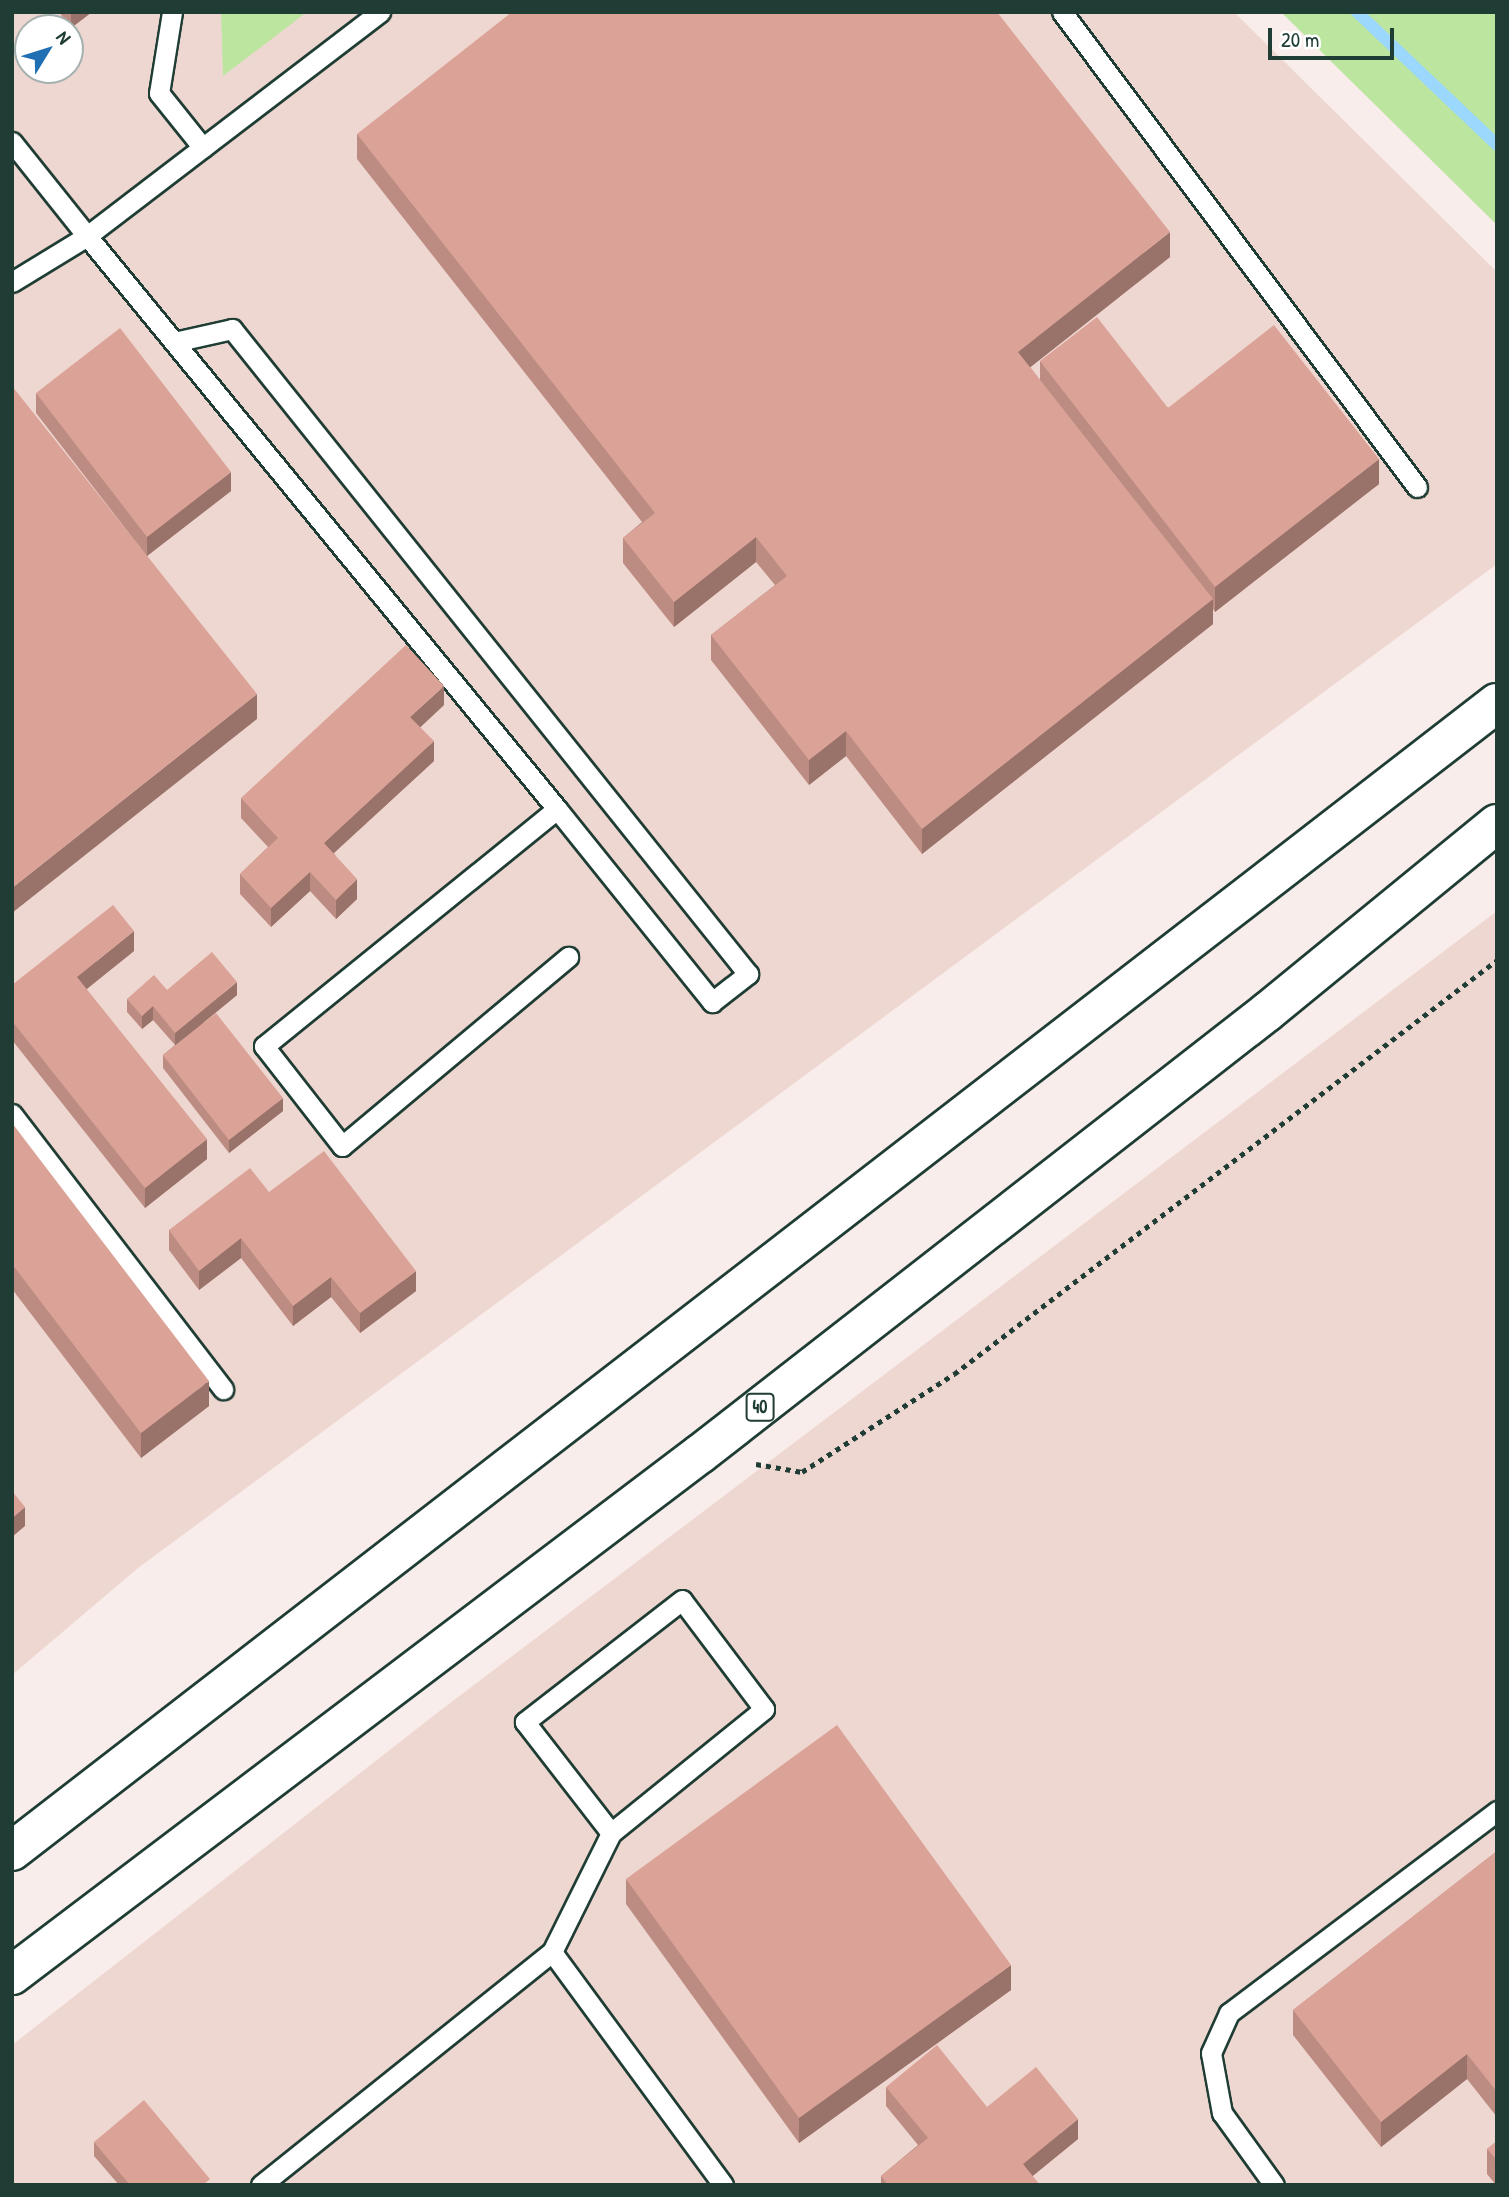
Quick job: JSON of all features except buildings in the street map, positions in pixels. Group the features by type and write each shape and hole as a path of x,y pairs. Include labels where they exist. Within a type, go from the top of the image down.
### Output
{"highway":[{"path":"12,1851 1497,703"},
{"name":"40","path":"12,1975 700,1454 1267,1012 1497,824"}],"lane":[{"path":"172,12 159,93 203,148"},
{"path":"12,282 87,236 380,12"},
{"path":"1062,12 1417,487"},
{"path":"12,142 87,236 557,809 712,1002 748,974 232,329 174,342"},
{"path":"557,809 264,1046 342,1146 568,957"},
{"path":"12,1114 223,1389"},
{"path":"261,2185 552,1951 611,1833 764,1709 682,1600 525,1722 611,1833"},
{"path":"1274,2185 1222,2113 1211,2053 1229,2013 1497,1811"},
{"path":"552,1951 723,2185"}],"path":[{"path":"700,1454 802,1472 954,1374 1497,960"}],"shaded area":[{"path":"12,12 1234,12 1497,272 1497,564 138,1568 12,1675"},
{"path":"1497,911 1497,2185 12,2185 12,2045 437,1713"}],"green space":[{"path":"221,12 307,12 223,76"},
{"path":"1281,12 1497,12 1497,225"}],"waterway":[{"path":"1357,12 1497,145"}]}
